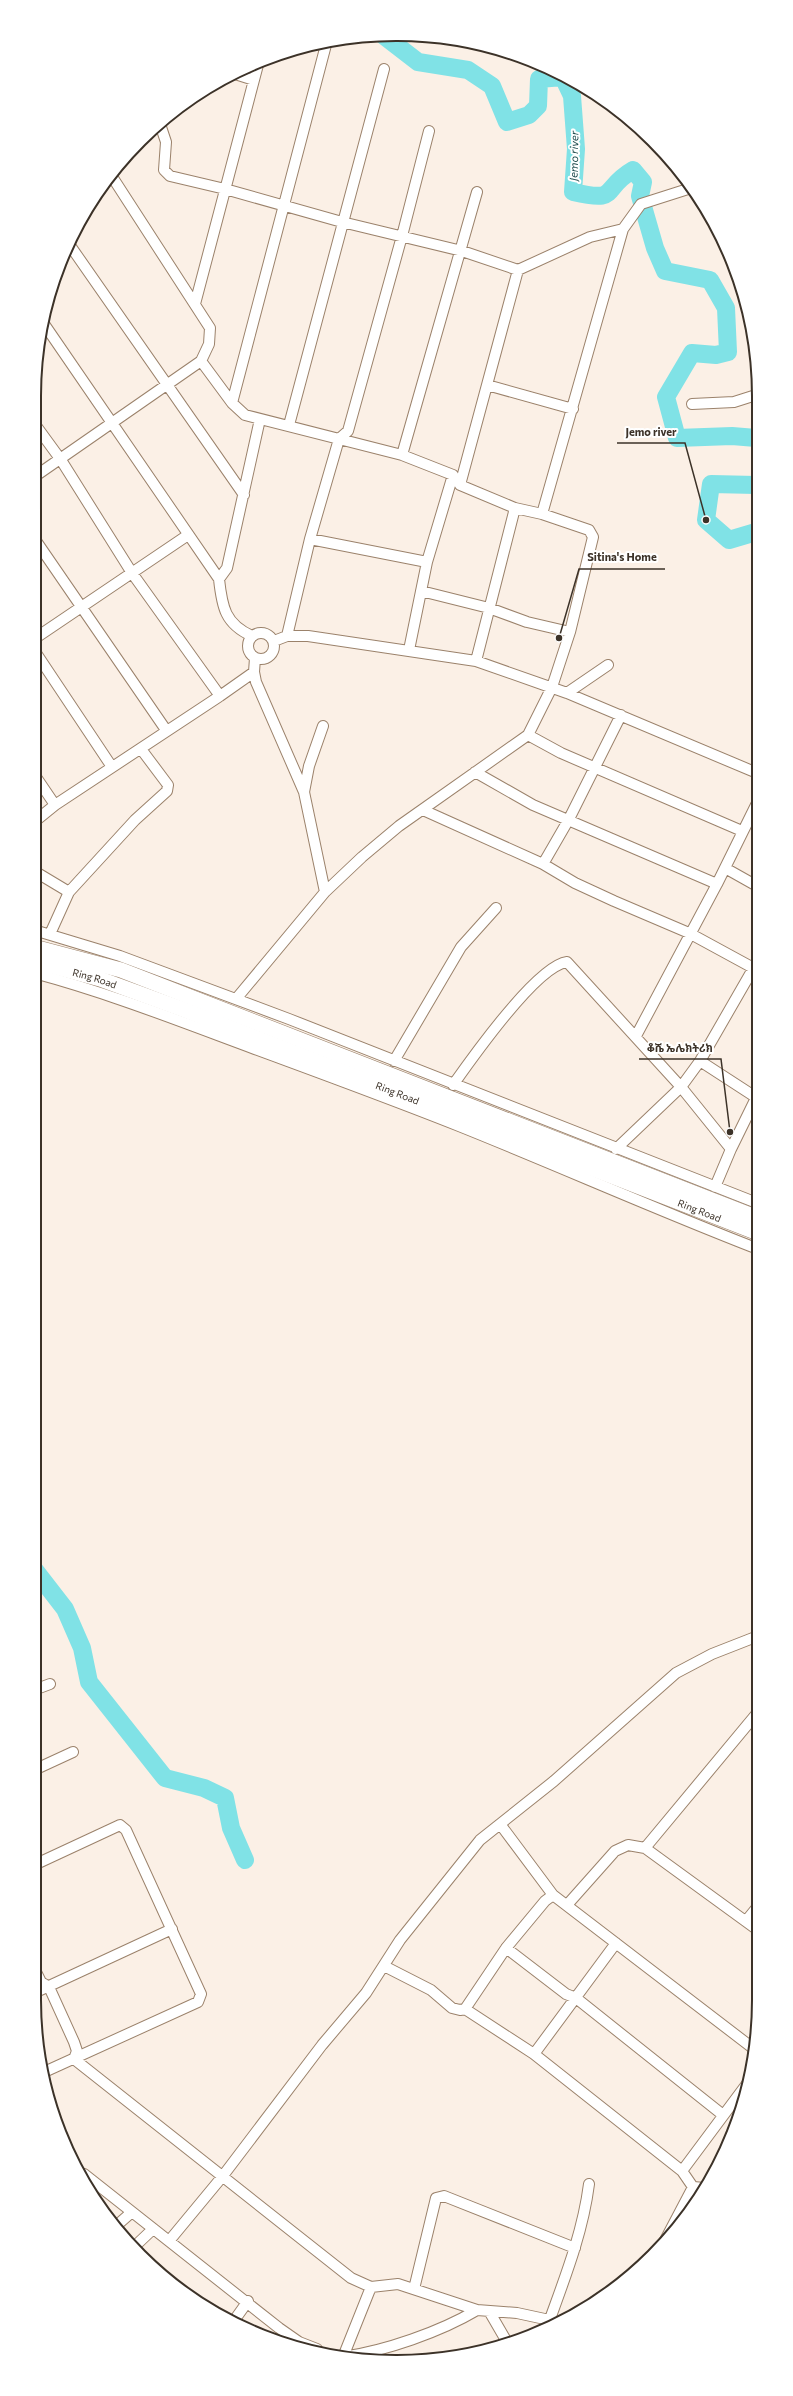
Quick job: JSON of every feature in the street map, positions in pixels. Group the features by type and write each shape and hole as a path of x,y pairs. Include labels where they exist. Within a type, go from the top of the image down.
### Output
{"highway":[{"name":"Ring Road","path":"41,949 121,970 752,1216"},
{"name":"Ring Road","path":"41,963 100,979 752,1231"}],"street":[{"path":"232,403 325,48"},
{"path":"289,425 384,69"},
{"path":"195,304 224,189 257,70"},
{"path":"242,76 254,80"},
{"path":"162,129 166,142 164,170 170,176 284,205 342,222 462,251 518,270 590,237 622,229"},
{"path":"287,636 310,538 339,439 348,431 402,236 429,131"},
{"path":"41,473 201,361 209,344 210,328 114,180"},
{"path":"542,514 573,409 622,229 640,204 658,200 686,190"},
{"path":"402,455 462,251 477,192"},
{"path":"73,250 168,384 244,496"},
{"path":"460,485 518,270"},
{"path":"48,329 219,579 222,603 230,620 240,631 252,636 264,633 274,641"},
{"path":"201,361 232,403 245,414 402,455 453,475 460,485 516,508 542,514 589,530 593,537 570,632 552,687 528,735 423,810 362,857 325,892 236,999"},
{"path":"487,385 573,409"},
{"path":"692,404 734,402 752,397"},
{"path":"219,579 227,568 260,419"},
{"path":"41,433 61,460 132,573 220,696"},
{"path":"409,650 427,562 453,475"},
{"path":"476,661 516,508"},
{"path":"41,634 188,535"},
{"path":"310,538 427,562"},
{"path":"41,548 166,730"},
{"path":"421,591 489,608 527,622 570,632"},
{"path":"252,636 248,648 255,658 254,672 304,792 325,892"},
{"path":"274,641 287,636 308,636 476,661 552,687 752,771"},
{"path":"255,658 261,659 272,653 274,641"},
{"path":"41,660 112,767"},
{"path":"567,693 608,665"},
{"path":"41,816 55,805 141,749 166,730 220,696 254,672"},
{"path":"543,864 596,768 621,715"},
{"path":"304,792 309,766 323,726"},
{"path":"528,735 561,753 742,831"},
{"path":"50,934 69,892 135,820 167,792 168,785 141,749"},
{"path":"475,772 534,805 717,884"},
{"path":"41,784 55,805"},
{"path":"423,810 543,864 575,883 689,933 752,964"},
{"path":"636,1036 689,933 717,884 742,831 752,818"},
{"path":"725,868 752,883"},
{"path":"41,875 69,892"},
{"path":"394,1061 461,947 496,908"},
{"path":"41,932 236,999 616,1149 715,1187 752,1199"},
{"path":"453,1085 482,1043 502,1023 512,1008 552,968 561,963 571,964 681,1087 731,1149"},
{"path":"616,1149 681,1087 700,1061 752,973"},
{"path":"41,975 74,983 138,1006 459,1126 605,1188 752,1247"},
{"path":"700,1061 752,1094"},
{"path":"715,1187 731,1149 752,1107"},
{"path":"169,2241 222,2177 322,2045 366,1993 400,1940 480,1840 554,1781 676,1673 712,1654 752,1638"},
{"path":"41,1687 50,1684"},
{"path":"645,1848 752,1719"},
{"path":"41,1767 73,1752"},
{"path":"500,1824 553,1895 749,2045"},
{"path":"41,1862 120,1825 126,1830 201,1994 201,1998 198,2002 48,2070"},
{"path":"567,1905 615,1851 628,1845 645,1848 752,1926"},
{"path":"384,1966 431,1990 452,2008 460,2010 465,2008 506,1948 545,1901 553,1895"},
{"path":"746,1921 752,1914"},
{"path":"41,1990 172,1929"},
{"path":"534,2054 616,1943"},
{"path":"506,1948 566,1994 576,1998 722,2115"},
{"path":"41,1982 49,1987 76,2046 77,2051 74,2059"},
{"path":"465,2008 534,2054 682,2171 693,2187"},
{"path":"74,2059 351,2278 371,2287 398,2284 477,2310 550,2320"},
{"path":"682,2171 740,2093"},
{"path":"90,2179 248,2301 277,2332 295,2340"},
{"path":"552,2319 575,2248 586,2207 589,2184"},
{"path":"693,2187 698,2187"},
{"path":"676,2220 693,2187"},
{"path":"414,2289 432,2208 436,2198 444,2196 575,2248"},
{"path":"120,2223 132,2212"},
{"path":"138,2244 153,2229"},
{"path":"345,2351 371,2287"},
{"path":"237,2317 248,2301"},
{"path":"367,2353 377,2352 462,2319 477,2310"},
{"path":"489,2311 505,2338"}],"waterway":[{"name":"Jemo river","path":"391,41 418,62 468,70 492,86 507,122 529,115 538,106 539,79 554,78"},
{"name":"Jemo river","path":"567,85 572,96 576,149 573,192 598,196 604,195 609,192 616,183 633,170 643,182 640,196 655,248 665,271 710,280 726,308 728,352 716,355 692,353 666,397 677,438 732,436 752,438"},
{"name":"Jemo river","path":"752,485 711,484 706,520 729,540 752,533"},
{"path":"41,1578 65,1609 82,1648 89,1682 165,1778 204,1788 225,1798 231,1828 245,1860"}],"place":[{"name":"Jemo river","path":"706,520"},
{"name":"Sitina's Home","path":"559,638"},
{"name":"ቆሼ ኤሌክትሪክ","path":"730,1132"}]}
